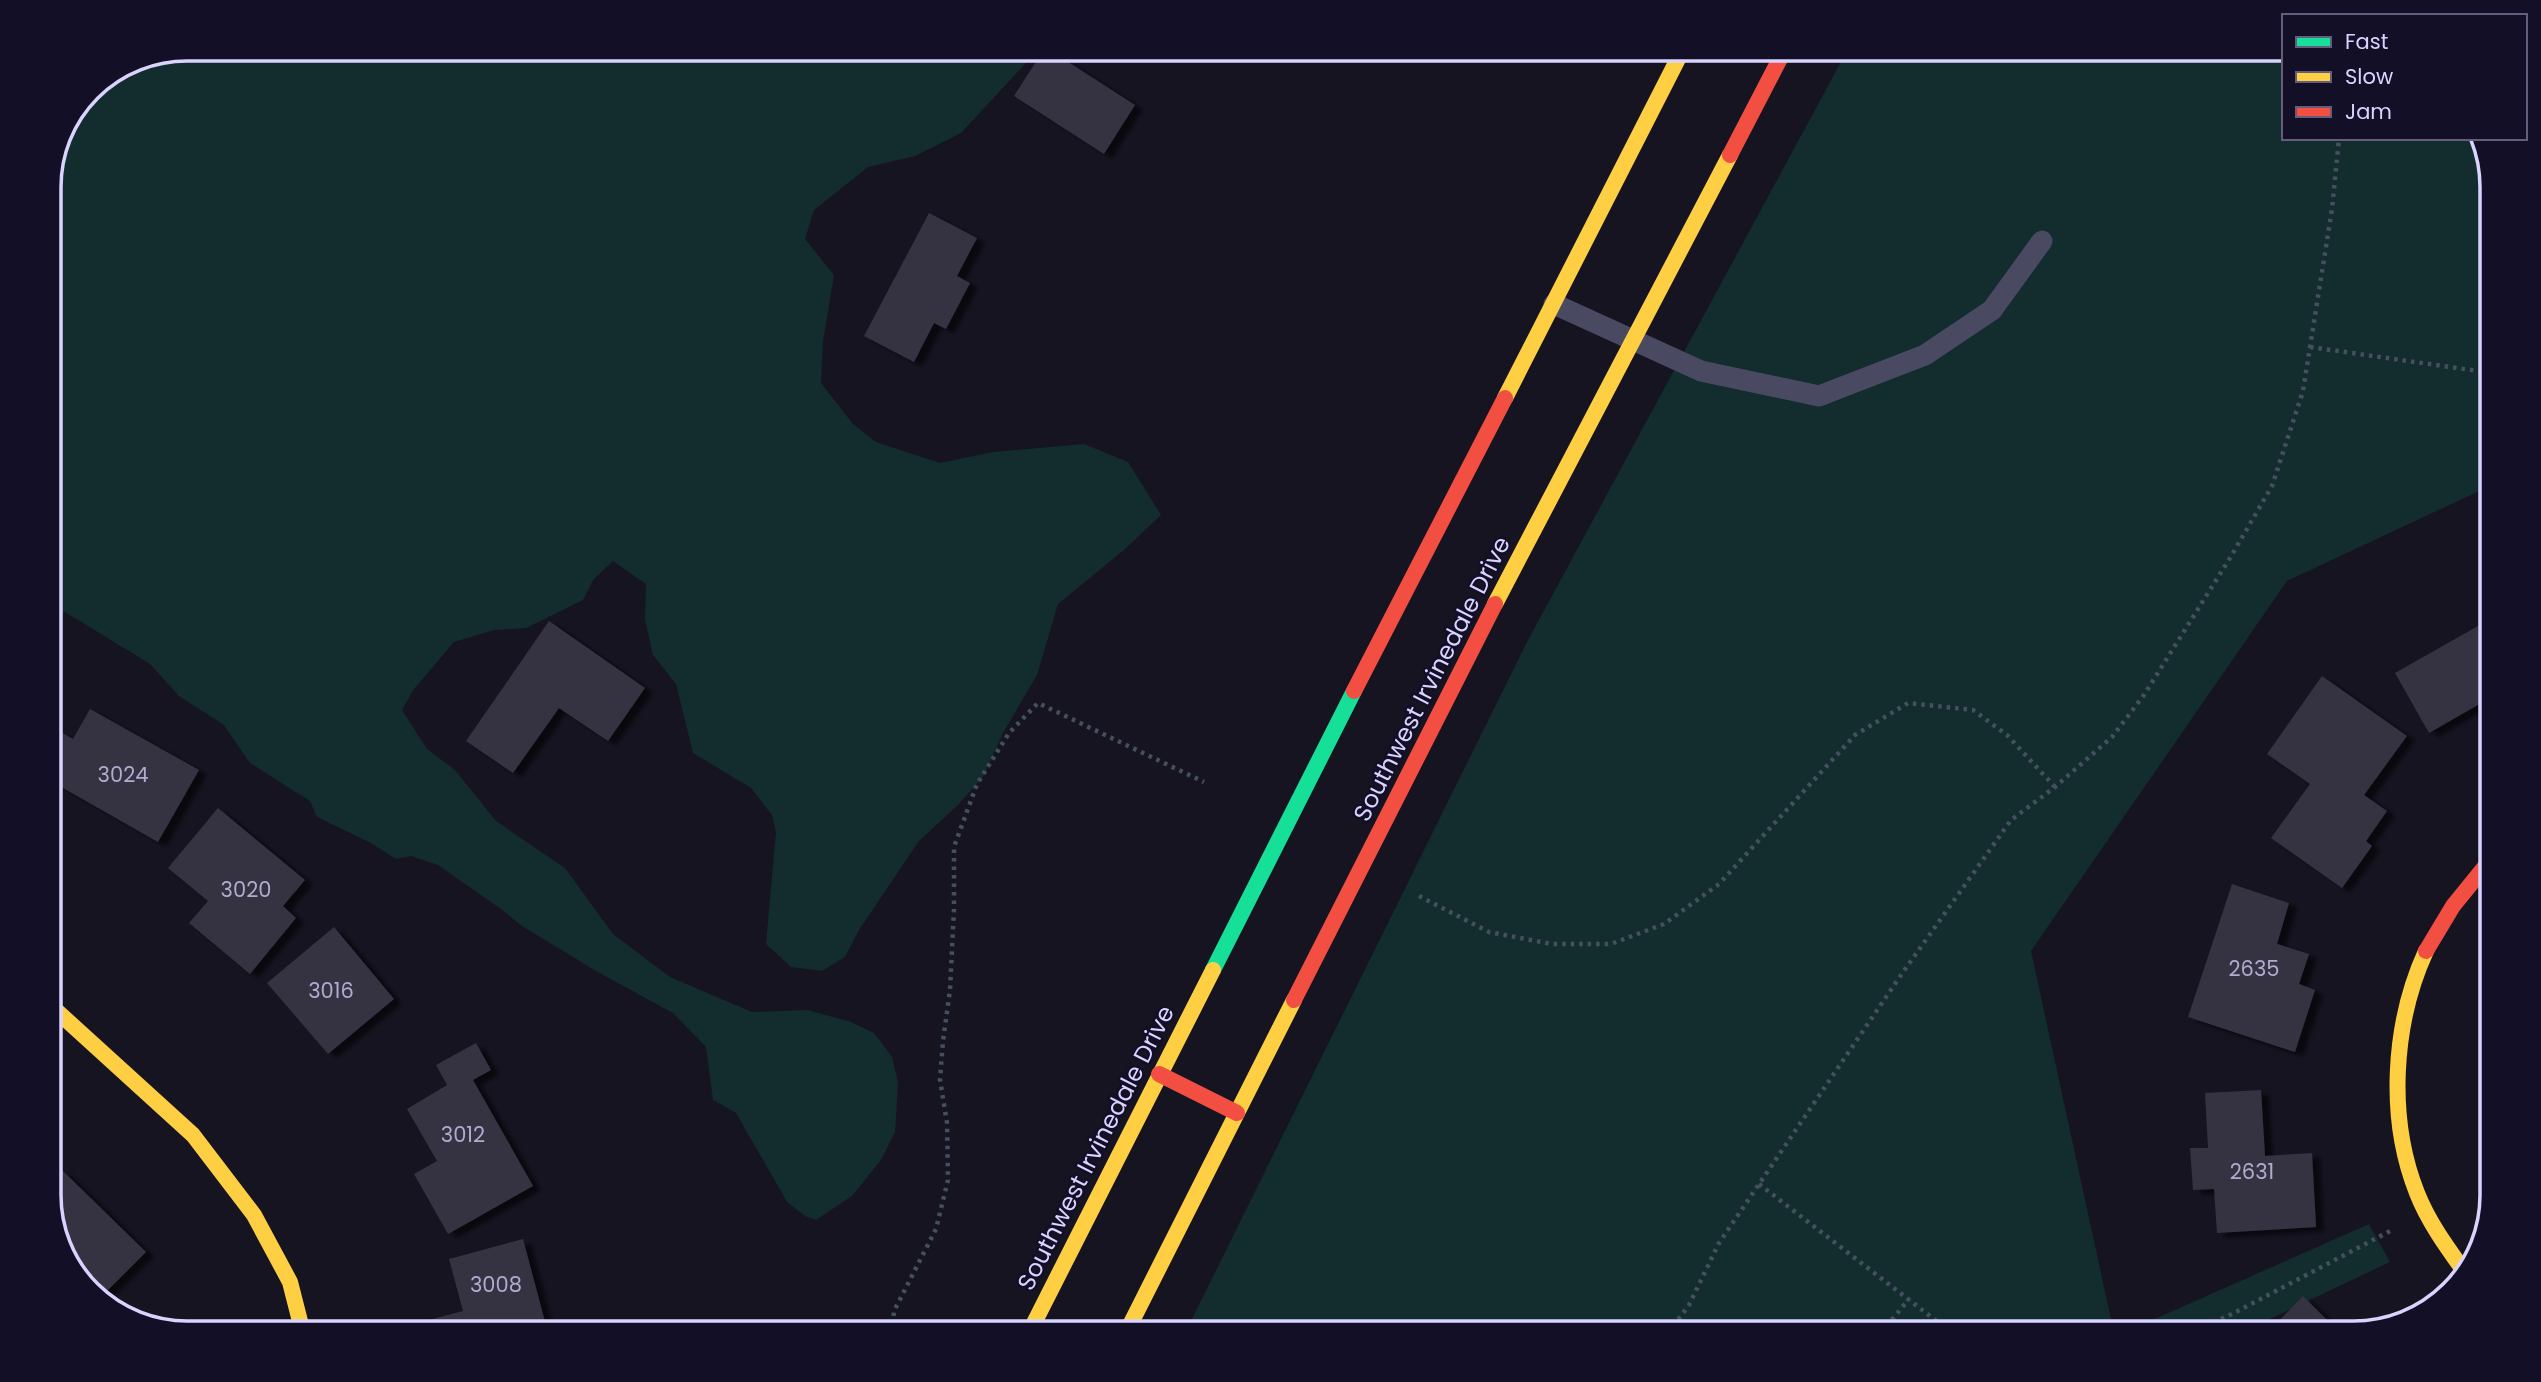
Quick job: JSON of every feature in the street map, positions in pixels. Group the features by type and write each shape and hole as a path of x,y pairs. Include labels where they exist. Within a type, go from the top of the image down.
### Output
{"main road":[{"name":"Southwest Irvinedale Drive","path":"1035,1321 1398,603 1677,61"},
{"name":"Southwest Irvinedale Drive","path":"1132,1321 1509,576 1635,341 1779,61"},
{"path":"2460,1264 2426,1212 2409,1169 2397,1097 2400,1036 2423,957 2456,899 2480,872"},
{"path":"62,1016 193,1135 254,1215 290,1282 300,1321"},
{"path":"1159,1074 1237,1114"}],"lane":[{"path":"1554,304 1701,371 1819,396 1925,355 1992,310 2042,241"}],"path":[{"path":"1677,1321 1689,1305 1718,1243 1901,975 2011,820 2055,787 2112,737 2144,695 2272,486 2303,391 2332,209 2339,140"},
{"path":"2309,347 2479,371"},
{"path":"893,1321 894,1311 936,1229 948,1180 947,1124 940,1080 950,990 954,847 977,784 1009,733 1038,703 1204,782"},
{"path":"1419,896 1489,932 1552,944 1611,944 1664,924 1718,884 1855,735 1908,703 1973,709 2007,735 2055,787"},
{"path":"1759,1184 1937,1321"},
{"path":"2217,1321 2426,1212"},
{"path":"1891,1321 1909,1299"}],"green space":[{"path":"187,61 1027,61 961,133 915,156 868,167 814,210 805,239 834,275 823,341 821,383 853,424 876,442 940,463 993,452 1084,444 1128,462 1161,515 1124,550 1058,604 1037,675 1003,733 983,777 958,805 919,841 859,930 845,957 822,971 791,967 766,944 776,832 772,815 751,788 693,753 676,684 653,655 645,620 646,584 613,561 593,580 583,600 526,628 494,630 454,642 414,689 402,710 427,749 455,770 496,821 565,868 613,934 670,977 752,1012 808,1010 851,1022 874,1033 892,1057 898,1083 895,1132 881,1160 852,1196 816,1220 805,1216 787,1202 736,1113 713,1100 706,1047 673,1013 522,926 438,865 411,856 396,859 371,843 317,817 310,801 250,763 224,725 179,696 150,664 62,612 62,179 74,131 93,104 117,82 147,68"},
{"path":"1842,61 2282,61 2282,140 2470,140 2479,179 2479,491 2287,581 2031,951 2111,1321 1191,1321 1527,642"},
{"path":"2369,1224 2390,1262 2265,1321 2150,1321"}],"building":[{"path":"1036,61 1067,61 1135,105 1104,154 1014,96"},
{"path":"929,213 977,238 957,276 970,283 946,329 934,323 914,362 864,336"},
{"path":"549,621 645,688 608,741 559,708 513,773 466,741"},
{"path":"2479,625 2480,704 2429,733 2395,673"},
{"path":"2322,676 2407,736 2364,795 2387,811 2366,841 2372,846 2342,888 2271,838 2310,784 2267,754"},
{"path":"90,709 199,770 158,842 62,787 62,733 73,739"},
{"path":"218,808 305,880 283,906 296,918 250,974 189,923 208,901 168,868"},
{"path":"2232,884 2289,903 2277,944 2309,954 2299,984 2315,990 2295,1052 2188,1017"},
{"path":"334,927 394,999 328,1054 267,983"},
{"path":"476,1043 491,1070 473,1080 533,1186 448,1234 414,1174 437,1161 407,1109 447,1085 436,1065"},
{"path":"2261,1090 2265,1156 2312,1153 2316,1227 2217,1233 2214,1189 2193,1190 2190,1148 2208,1148 2205,1093"},
{"path":"62,1170 146,1252 107,1291 104,1289 82,1265 68,1235 62,1203"},
{"path":"523,1239 545,1321 429,1321 463,1311 449,1259"},
{"path":"2303,1296 2328,1321 2279,1321"}],"traffic: fast":[{"path":"1213,970 1354,691"}],"traffic: slow":[{"path":"1505,398 1677,61"},
{"path":"1495,604 1730,155"},
{"path":"2426,951 2406,1009 2401,1039 2398,1071 2401,1134 2407,1164 2421,1203 2459,1264"},
{"path":"1035,1321 1213,970"},
{"path":"1132,1321 1294,1000"},
{"path":"62,1016 193,1135 254,1215 290,1282 300,1321"}],"traffic: jam":[{"path":"1730,155 1779,61"},
{"path":"1354,691 1505,398"},
{"path":"1294,1000 1495,604"},
{"path":"2426,951 2453,906 2480,873"},
{"path":"1159,1074 1237,1113"}]}
